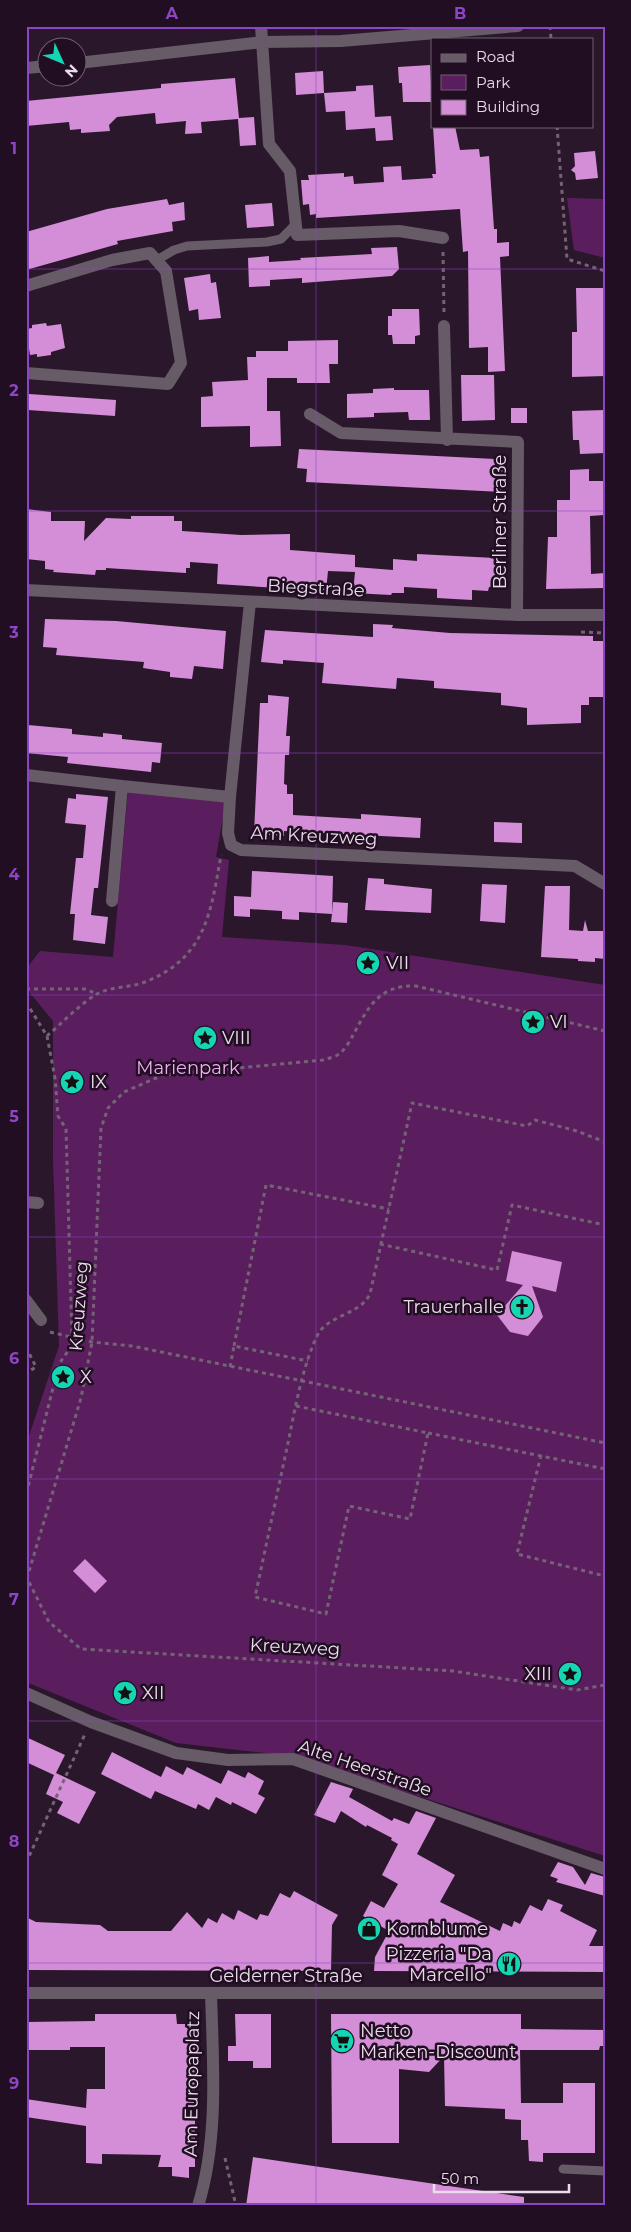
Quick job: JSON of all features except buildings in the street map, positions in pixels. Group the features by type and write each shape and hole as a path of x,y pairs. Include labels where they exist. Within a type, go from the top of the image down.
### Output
{"street":[{"path":"261,26 269,144 290,171 297,235 399,231 443,238"},
{"path":"88,62 262,42 341,41 518,26"},
{"path":"26,286 112,260 150,253 166,271 181,363 168,384 26,373"},
{"path":"444,326 447,440"},
{"name":"Berliner Straße","path":"310,414 342,433 447,440 518,442 517,614"},
{"name":"Biegstraße","path":"26,590 517,614 605,615"},
{"name":"Am Kreuzweg","path":"250,602 230,797 228,833 231,845 241,850 575,866 605,884"},
{"path":"26,775 230,797"},
{"path":"112,900 122,786"},
{"path":"26,1300 40,1320"},
{"name":"Alte Heerstraße","path":"26,1693 91,1722 176,1753 228,1760 293,1760 605,1869"},
{"name":"Gelderner Straße","path":"26,1993 605,1994"},
{"name":"Am Europaplatz","path":"198,2205 205,2184 211,2139 211,1993"}],"lane":[{"path":"157,260 174,250 187,246 267,242 281,239 296,224"},
{"path":"563,2169 605,2171"}],"path":[{"path":"557,128 567,259 605,271"},
{"path":"443,238 444,326"},
{"path":"47,1036 97,994 144,982 159,976 185,957 198,942 210,914 228,833"},
{"name":"Kreuzweg","path":"605,1031 416,986 401,985 382,994 368,1008 350,1040 339,1054 332,1057 324,1060 163,1075 124,1092 108,1108 101,1128 92,1342 81,1398 27,1578 49,1622 81,1649 452,1671 577,1690 605,1686"},
{"path":"26,989 85,989 97,994"},
{"path":"26,1002 47,1036 55,1078 58,1116 66,1129 72,1338 68,1350 58,1364 26,1495"},
{"path":"428,1433 410,1519 349,1506 326,1614 255,1597 296,1406 309,1361 318,1335 326,1325 361,1306 367,1300 412,1103 527,1126 535,1120 577,1131 605,1142"},
{"path":"230,1367 266,1185 388,1209"},
{"path":"380,1244 497,1270 512,1205 605,1225"},
{"path":"40,1320 48,1332 72,1338 132,1346 605,1443"},
{"path":"234,1346 309,1361"},
{"path":"26,1347 36,1366 31,1370 26,1365"},
{"path":"296,1406 605,1469"},
{"path":"542,1455 517,1554 605,1576"},
{"path":"26,1863 91,1722"},
{"path":"211,2139 222,2146 236,2206"}],"green space":[{"path":"567,198 605,199 605,258 574,250"},
{"name":"Marienpark","path":"128,791 226,799 216,857 229,860 222,937 345,945 605,985 605,1856 293,1756 176,1743 26,1682 26,1445 59,1346 53,1158 53,1021 26,988 26,969 40,951 113,957"}],"place":[{"name":"VII","path":"368,963"},
{"name":"VI","path":"533,1022"},
{"name":"VIII","path":"205,1038"},
{"name":"IX","path":"72,1082"},
{"name":"Trauerhalle","path":"522,1307"},
{"name":"X","path":"63,1377"},
{"name":"XIII","path":"570,1674"},
{"name":"XII","path":"125,1693"},
{"name":"Kornblume","path":"369,1929"},
{"name":"Pizzeria \"Da Marcello\"","path":"509,1964"},
{"name":"Netto Marken-Discount","path":"342,2041"}]}
